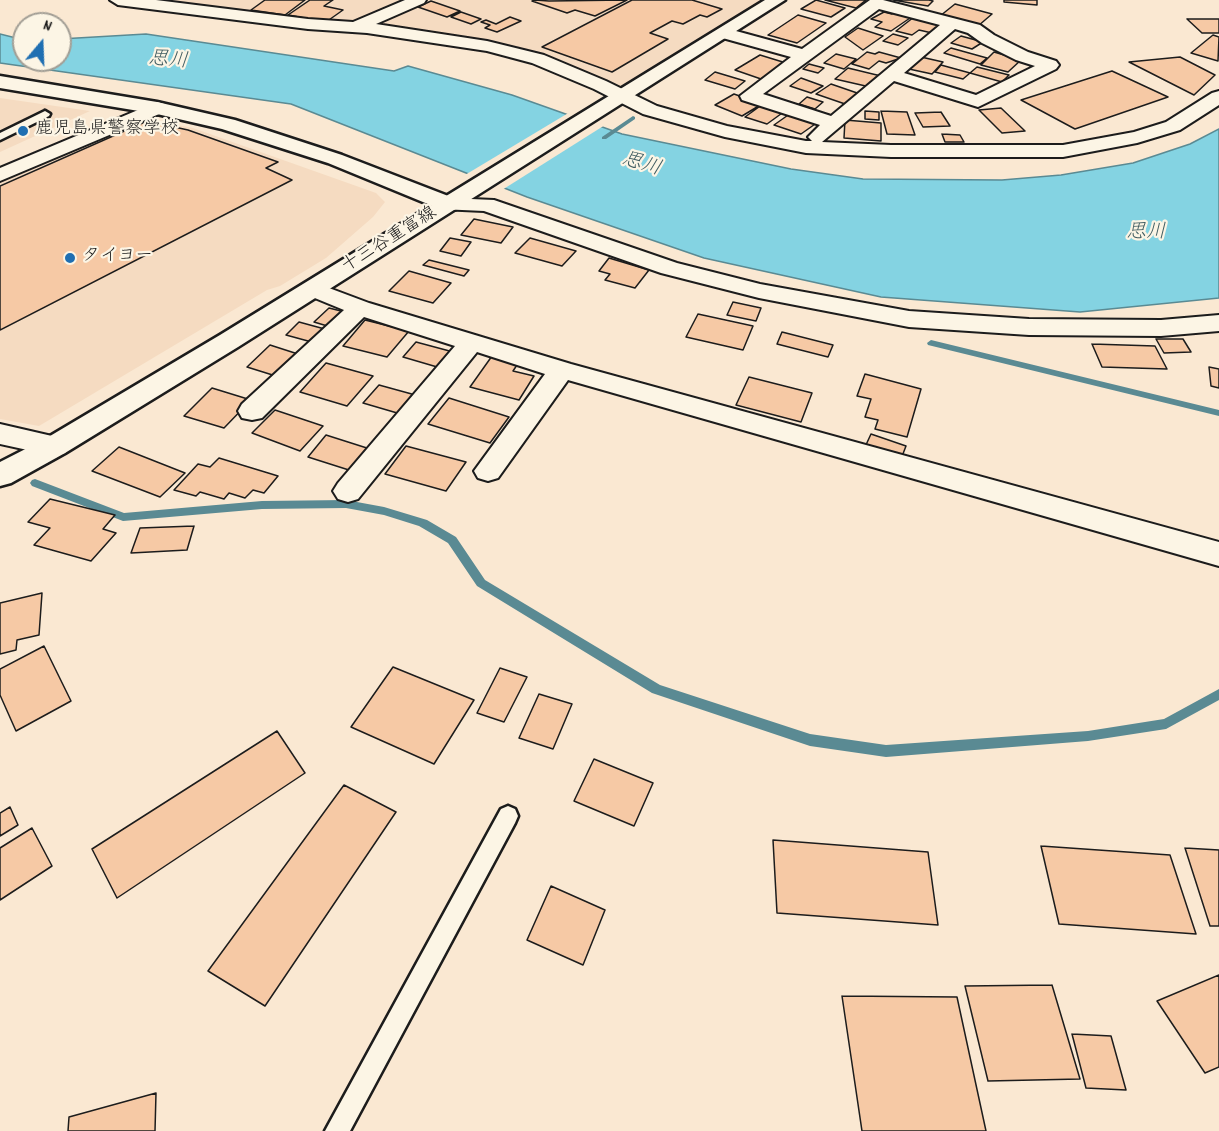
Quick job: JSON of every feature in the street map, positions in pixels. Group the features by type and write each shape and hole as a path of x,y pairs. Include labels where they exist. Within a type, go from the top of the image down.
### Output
{"main road":[{"name":"十三谷重富線","path":"0,475 55,447 777,0"},
{"path":"0,82 157,108 228,124 314,152 448,204"}],"street":[{"path":"118,0 308,24 356,27 486,46 538,59 616,101 714,128 806,147 891,151 1063,151 1137,137 1173,126 1219,97"},
{"path":"356,27 418,0"},
{"path":"834,123 749,96 876,3 974,29 988,39 1022,56 1050,65 978,101 892,75"},
{"path":"806,147 952,23"},
{"path":"725,33 803,55"},
{"path":"0,175 157,108"},
{"path":"448,204 486,206 669,268 759,291 909,319 1029,327 1161,328 1219,323"},
{"path":"313,289 360,308 562,370 1219,554"},
{"path":"252,411 360,308"},
{"path":"348,491 472,342"},
{"path":"488,471 562,370"},
{"path":"0,434 55,447"}],"lane":[{"path":"0,137 45,114"},
{"path":"337,1131 508,816"}],"shaded area":[{"path":"118,0 777,0 623,97 487,46"},
{"name":"鹿児島県警察学校","path":"0,98 90,111 0,152"},
{"path":"146,119 193,128 376,193 385,202 373,217 326,258 280,286 267,290 39,426 0,419 0,181"}],"water":[{"name":"思川","path":"0,34 12,37 12,65 0,63"},
{"name":"思川","path":"146,34 394,71 408,66 512,95 622,134 791,169 863,179 1002,180 1061,175 1133,163 1190,144 1219,129 1219,298 1080,312 881,297 704,258 527,197 291,104 64,72 72,72 72,38"}],"pier":[{"path":"570,112 605,125 502,190 465,175"}],"building":[{"path":"265,0 305,0 285,15 251,10"},
{"path":"310,0 333,0 324,6 343,10 326,22 288,15"},
{"path":"627,0 595,16 575,10 567,13 532,1"},
{"path":"632,0 692,0 722,9 707,17 700,15 683,24 672,21 650,33 668,39 612,72 542,47"},
{"path":"816,0 845,8 831,17 801,9"},
{"path":"825,0 866,0 856,8"},
{"path":"893,0 929,0 933,1 928,6"},
{"path":"1004,0 1037,0 1037,5 1004,2"},
{"path":"431,1 460,11 447,17 418,7"},
{"path":"955,4 992,14 978,26 940,16"},
{"path":"896,11 913,16 891,31 875,27 882,22 871,19 884,12 892,14"},
{"path":"461,12 481,19 471,24 451,17"},
{"path":"798,15 826,23 797,43 768,35"},
{"path":"510,17 521,21 497,32 485,28 490,25 481,22 486,20 496,24"},
{"path":"914,17 943,24 932,33 919,30 912,35 896,31"},
{"path":"1187,19 1219,19 1219,33 1202,33"},
{"path":"858,28 883,36 863,50 845,37"},
{"path":"893,34 908,38 898,45 883,41"},
{"path":"1213,35 1219,37 1218,61 1191,53"},
{"path":"961,36 983,42 972,49 951,43"},
{"path":"951,48 987,58 980,64 944,53"},
{"path":"867,52 875,54 879,52 901,58 886,63 879,61 869,69 852,64"},
{"path":"994,52 1021,60 1008,72 981,65"},
{"path":"836,54 856,59 844,69 824,63"},
{"path":"760,55 786,63 761,79 735,70"},
{"path":"921,57 943,62 932,74 909,69"},
{"path":"1180,57 1215,75 1194,95 1129,62"},
{"path":"809,64 824,68 818,73 803,69"},
{"path":"941,65 970,73 963,79 935,72"},
{"path":"977,67 1009,75 1002,82 970,73"},
{"path":"848,68 881,76 870,87 835,79"},
{"path":"1112,71 1168,97 1075,129 1021,100"},
{"path":"715,72 745,81 735,89 705,80"},
{"path":"801,78 823,86 811,93 790,86"},
{"path":"831,84 863,95 848,105 816,94"},
{"path":"734,94 762,104 742,116 715,105"},
{"path":"807,97 823,102 815,109 799,104"},
{"path":"763,104 785,111 767,124 745,117"},
{"path":"1001,108 1025,131 1002,133 979,110"},
{"path":"865,111 879,112 879,120 865,119"},
{"path":"881,111 907,112 915,135 887,134"},
{"path":"941,112 950,126 923,127 915,113"},
{"path":"791,113 818,122 801,134 774,125"},
{"path":"845,120 881,123 881,141 844,138"},
{"name":"タイヨー","path":"147,121 188,130 278,162 266,168 292,180 0,330 0,186"},
{"path":"942,134 960,135 964,142 945,142"},
{"path":"474,219 513,227 501,243 461,235"},
{"path":"450,238 471,242 461,256 440,251"},
{"path":"530,238 576,251 562,266 515,253"},
{"path":"609,258 649,270 635,288 605,280 610,274 599,271"},
{"path":"429,260 469,270 464,276 423,265"},
{"path":"409,271 451,283 433,303 389,291"},
{"path":"733,302 761,308 756,321 727,315"},
{"path":"329,308 349,313 334,328 314,322"},
{"path":"698,314 753,326 743,350 686,337"},
{"path":"365,320 409,331 387,357 343,346"},
{"path":"299,322 332,331 319,344 286,335"},
{"path":"782,332 833,345 828,357 777,344"},
{"path":"1156,339 1183,339 1191,352 1164,353"},
{"path":"416,342 457,353 444,369 403,357"},
{"path":"1092,344 1155,346 1167,369 1102,367"},
{"path":"270,345 301,355 279,377 247,367"},
{"path":"492,356 519,362 513,371 534,376 519,400 470,387"},
{"path":"326,363 373,376 347,406 300,392"},
{"path":"1209,367 1219,369 1219,388 1211,386"},
{"path":"865,374 921,389 907,437 875,429 878,420 865,417 871,399 857,396"},
{"path":"749,377 812,393 801,422 736,405"},
{"path":"379,385 419,396 404,415 363,403"},
{"path":"212,388 251,400 224,428 184,416"},
{"path":"449,398 509,417 490,443 428,424"},
{"path":"275,410 323,426 300,451 252,433"},
{"path":"871,434 906,446 901,459 865,447"},
{"path":"326,435 370,449 352,471 308,457"},
{"path":"406,446 466,462 446,491 385,474"},
{"path":"119,447 185,473 160,497 92,471"},
{"path":"219,458 278,476 264,493 253,490 245,498 229,493 224,499 200,492 196,496 174,490 198,464 210,467"},
{"path":"50,499 115,515 103,529 116,533 91,561 34,545 50,528 28,522"},
{"path":"194,526 187,550 131,553 140,528"},
{"path":"42,593 39,635 17,640 16,650 0,654 0,603"},
{"path":"44,646 71,701 16,731 0,695 0,669"},
{"path":"393,667 474,700 434,764 351,727"},
{"path":"500,668 527,677 504,722 477,713"},
{"path":"539,694 572,704 553,749 519,738"},
{"path":"277,731 305,773 117,898 92,849"},
{"path":"594,759 653,783 634,826 574,801"},
{"path":"344,785 396,812 265,1006 208,971"},
{"path":"10,807 18,825 0,836 0,813"},
{"path":"32,828 52,866 0,900 0,848"},
{"path":"773,840 928,852 938,925 777,913"},
{"path":"1041,846 1170,855 1196,934 1059,924"},
{"path":"1185,848 1219,850 1219,926 1210,926"},
{"path":"551,886 605,910 583,965 527,940"},
{"path":"1219,975 1219,1067 1205,1073 1157,1001"},
{"path":"1052,985 1080,1079 988,1081 965,986"},
{"path":"842,996 957,997 986,1131 862,1131"},
{"path":"1072,1034 1111,1036 1126,1090 1086,1088"},
{"path":"156,1093 155,1131 68,1131 69,1117"}],"waterway":[{"path":"604,138 633,118"},
{"path":"931,343 1219,413"},
{"path":"35,483 123,517 262,505 346,504 384,511 423,523 452,540 481,583 656,689 810,740 886,751 1088,736 1166,724 1219,694"}],"place":[{"name":"鹿児島県警察学校","path":"23,131"},
{"name":"タイヨー","path":"70,258"}]}
